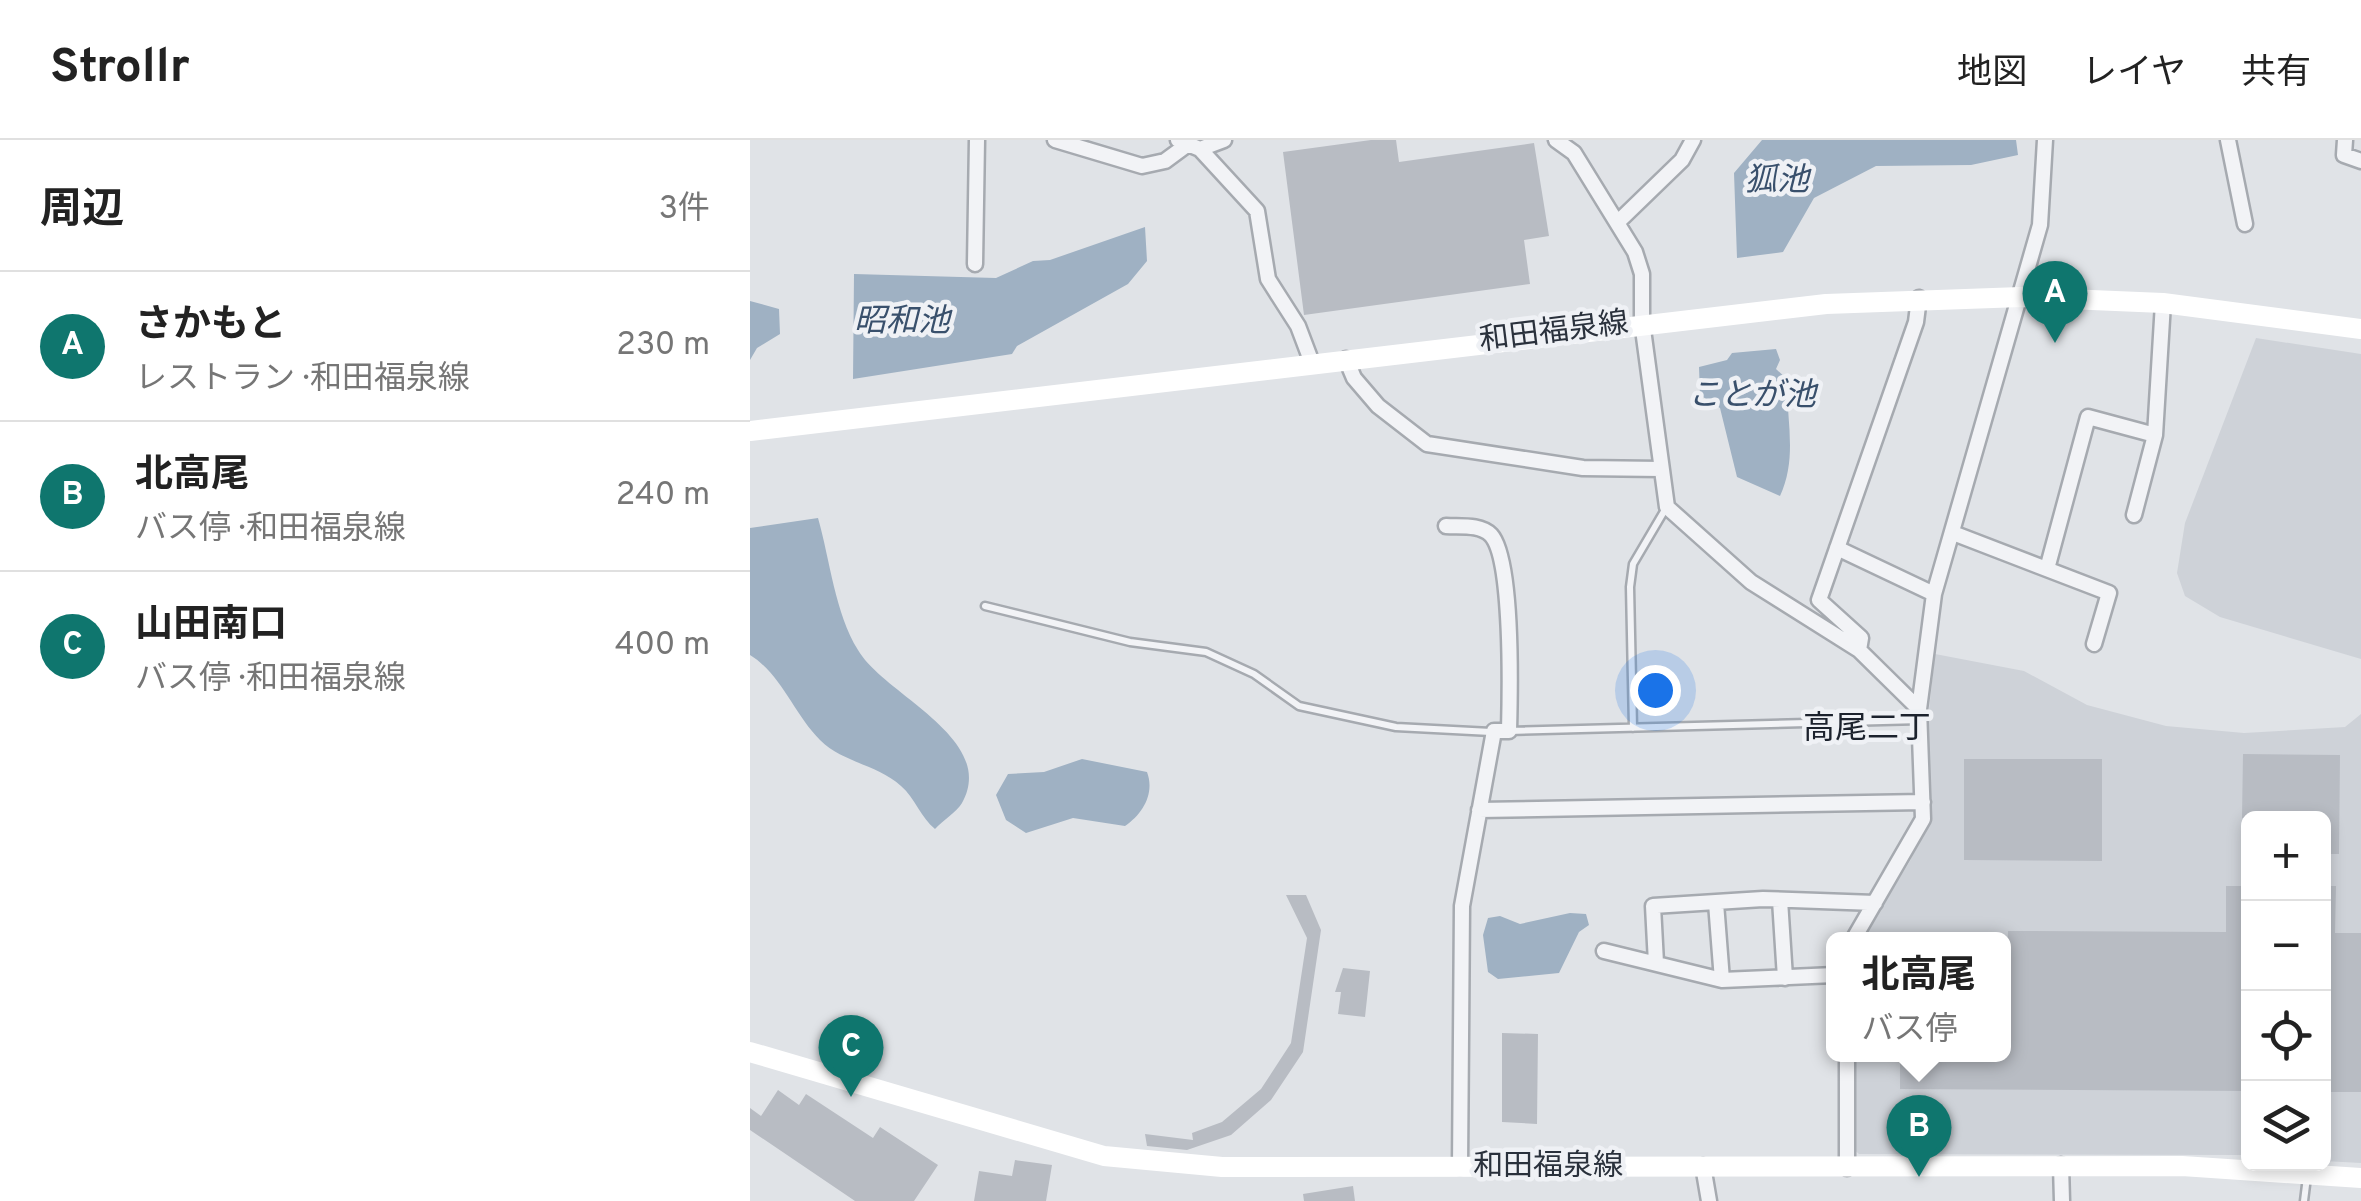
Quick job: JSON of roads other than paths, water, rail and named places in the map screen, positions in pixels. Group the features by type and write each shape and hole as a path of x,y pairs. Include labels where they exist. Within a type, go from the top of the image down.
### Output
{"main road":[{"name":"和田福泉線","path":"750,431 1642,322 1919,298 2020,297 2162,303 2361,328"},
{"name":"和田福泉線","path":"750,1052 1104,1156 1222,1167 2060,1165 2307,1172 2361,1178"}],"street":[{"path":"976,264 977,140"},
{"path":"1055,140 1142,166 1166,161 1189,144 1224,140"},
{"path":"1556,140 1574,153 1620,222 1642,274 1642,322 1667,508 1751,582 1859,650 1921,714"},
{"path":"1620,222 1682,160 1693,140"},
{"path":"1858,932 1924,820 1921,714 1934,594 2040,224 2045,140"},
{"path":"2228,140 2245,224"},
{"path":"2345,140 2344,155 2361,161"},
{"path":"1189,144 1257,211 1268,280 1298,326 1312,364"},
{"path":"1859,650 1861,638 1856,630 1819,600 1916,322 1919,298"},
{"path":"2134,515 2155,435 2162,303"},
{"path":"1346,359 1354,378 1378,406 1427,444 1583,468 1660,470"},
{"path":"2047,569 2088,417 2155,435"},
{"path":"1446,526 1478,528 1490,533 1502,552 1501,731 1479,810 1462,906 1460,1167"},
{"path":"1953,533 2109,593 2094,644"},
{"path":"1837,548 1934,594"},
{"path":"1479,810 1923,802"},
{"path":"1656,963 1653,906 1780,900 1874,903"},
{"path":"1780,900 1785,978"},
{"path":"1716,902 1722,980"},
{"path":"1604,951 1722,980 1826,975"},
{"path":"1847,1062 1847,1168"},
{"path":"2060,1165 2062,1201"},
{"path":"1704,1166 1709,1201"}],"lane":[{"path":"1633,728 1633,564 1667,508"},
{"path":"985,606 1130,642 1206,652 1254,674 1299,706 1396,727 1501,731 1633,728 1921,714"},
{"path":"2304,1201 2307,1172"}],"water":[{"name":"狐池","path":"1762,140 2016,140 2018,155 1971,165 1876,166 1814,198 1783,252 1737,258 1734,173"},
{"name":"昭和池","path":"1145,227 1147,261 1128,284 1017,346 1012,354 853,379 854,274 996,278 1033,261 1050,260"},
{"path":"750,301 779,309 780,334 757,348 750,360"},
{"name":"ことが池","path":"1776,349 1780,360 1776,369 1787,379 1790,438 1789,467 1780,496 1737,477 1720,408 1700,395 1699,367 1727,360 1732,353"},
{"path":"818,518 838,603 858,650 871,667 952,738 965,758 969,780 962,803 935,829 892,779 839,754 820,740 779,683 750,655 750,528"},
{"path":"1082,759 1147,772 1148,795 1142,809 1125,826 1073,818 1026,833 1006,820 996,795 1008,774 1044,772"},
{"path":"1570,913 1586,914 1589,925 1579,932 1559,973 1498,979 1488,972 1483,935 1488,918 1500,916 1520,924"}],"place":[{"name":"さかもと","path":"2055,343"},
{"name":"山田南口","path":"851,1097"},
{"name":"北高尾","path":"1919,1177"}],"district":[{"name":"高尾二丁","path":"1867,730"}]}
